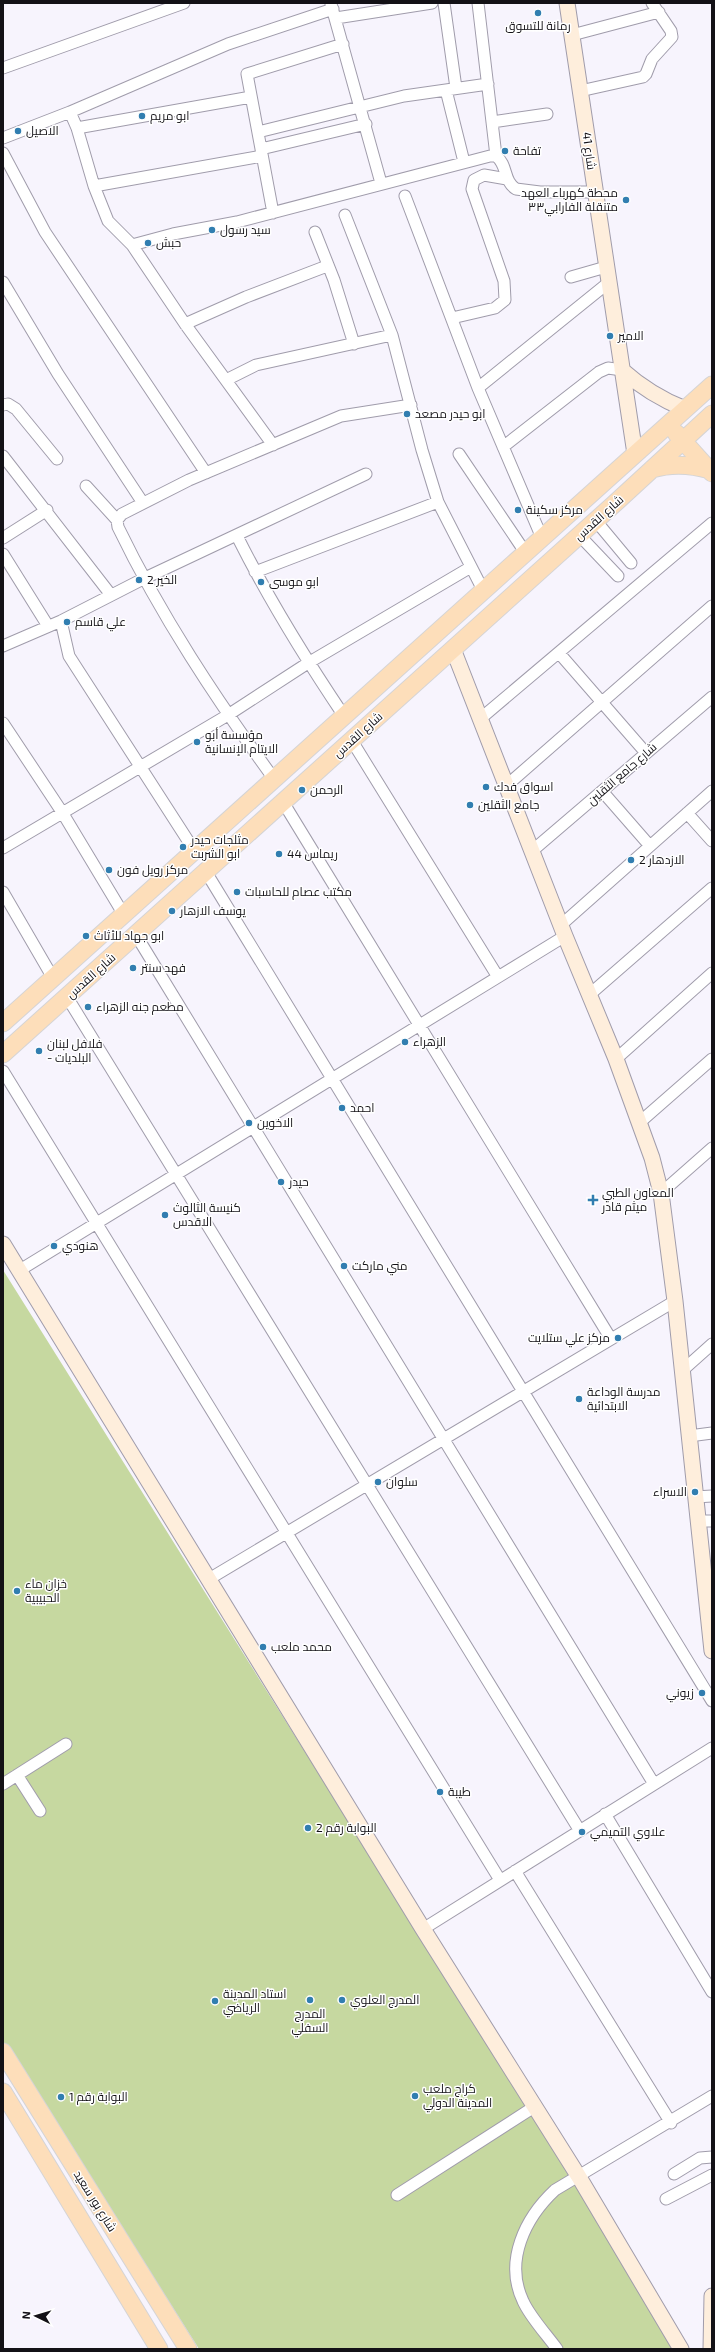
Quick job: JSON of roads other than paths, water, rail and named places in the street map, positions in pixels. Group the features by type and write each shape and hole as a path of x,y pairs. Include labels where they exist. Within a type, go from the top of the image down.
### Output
{"main road":[{"name":"شارع القدس","path":"9,1018 712,384"},
{"path":"685,409 710,419"},
{"name":"شارع القدس","path":"3,1054 580,536 683,441 710,419"},
{"path":"668,424 711,472"},
{"path":"652,469 675,464 693,465 711,472"},
{"path":"232,817 248,834"},
{"path":"32,997 29,1009 31,1014 38,1022"},
{"path":"9,1018 25,1016 31,1021 38,1022"},
{"name":"شارع بور سعيد","path":"3,2052 188,2349"},
{"name":"شارع بور سعيد","path":"3,2092 159,2349"}],"street":[{"path":"3,68 184,3"},
{"path":"3,138 70,112 228,44 333,10 432,3"},
{"path":"444,3 451,89 464,162"},
{"path":"478,3 496,156 504,164 507,179 516,189 540,192 595,192"},
{"name":"شارع 41","path":"567,3 608,283 635,454"},
{"path":"580,91 642,77 646,74 652,59 670,42 672,37 671,31 652,3"},
{"path":"333,10 366,124 381,183"},
{"path":"572,35 659,12"},
{"path":"273,213 247,78 250,72 343,44"},
{"path":"258,132 404,96 488,84"},
{"path":"77,128 251,97"},
{"path":"70,112 77,128 94,186 108,221 132,245 185,324 273,445"},
{"path":"492,122 547,114"},
{"path":"94,186 262,152 366,124"},
{"path":"3,153 45,232 206,473"},
{"path":"132,245 173,234 273,213 381,183 464,162 496,156"},
{"path":"452,318 495,308 505,300 504,280 472,189 474,180 484,175 507,179"},
{"path":"405,196 478,388 542,538"},
{"path":"345,215 392,336 438,502 483,590"},
{"path":"315,232 354,344"},
{"path":"185,324 328,266"},
{"path":"571,277 606,267"},
{"path":"3,282 58,374 144,503"},
{"path":"478,388 608,283"},
{"path":"226,380 256,365 392,336"},
{"path":"503,448 599,372 608,368 622,370 641,387 662,400 685,409"},
{"path":"3,405 8,404 16,409 57,459"},
{"path":"117,520 122,514 206,473 341,416 410,405"},
{"path":"459,454 525,552"},
{"path":"3,456 47,510 111,595"},
{"path":"3,646 61,621 143,579 366,474"},
{"path":"86,486 117,520 118,527 143,579 228,715 274,779"},
{"path":"255,572 438,502"},
{"path":"3,538 47,510"},
{"path":"596,521 630,563"},
{"path":"480,719 712,523"},
{"path":"237,536 255,572 308,663 344,716"},
{"path":"580,536 618,576"},
{"path":"3,554 48,626"},
{"path":"3,848 228,715 308,663 471,567"},
{"path":"506,786 712,606"},
{"path":"61,621 69,656 194,850"},
{"path":"453,649 563,931 616,1059 640,1122 660,1193 675,1301 695,1497 705,1521 712,1651"},
{"path":"559,653 646,753"},
{"name":"شارع جامع الثقلين","path":"532,851 712,696"},
{"path":"3,723 62,812 124,915"},
{"path":"352,741 498,977"},
{"path":"602,791 650,846"},
{"path":"20,1270 498,977 563,931 650,846 712,791"},
{"path":"283,802 611,1339"},
{"path":"687,813 712,841"},
{"path":"206,872 712,1701"},
{"path":"589,995 712,888"},
{"path":"3,892 53,978"},
{"path":"136,935 654,1784"},
{"path":"616,1059 712,973"},
{"path":"67,997 580,1830"},
{"path":"640,1122 712,1059"},
{"path":"3,1071 500,1880"},
{"path":"660,1193 712,1148"},
{"path":"3,1244 423,1929 578,2177 681,2349"},
{"path":"209,1579 675,1301"},
{"path":"682,1370 712,1344"},
{"path":"689,1436 712,1434"},
{"path":"695,1497 712,1496"},
{"path":"3,1784 66,1744"},
{"path":"423,1929 712,1748"},
{"path":"17,1775 40,1811"},
{"path":"605,1814 712,1992"},
{"path":"515,1871 671,2123"},
{"path":"557,2349 523,2302 517,2281 516,2264 522,2239 533,2214 555,2190 671,2123 712,2096"},
{"path":"397,2195 534,2107"},
{"path":"674,2174 700,2158 712,2157"},
{"path":"666,2199 712,2175"},
{"path":"711,2349 712,2296"}],"place":[{"name":"رمانة للتسوق","path":"538,13"},
{"name":"ابو مريم","path":"142,116"},
{"name":"الاصيل","path":"18,131"},
{"name":"تفاحة","path":"505,151"},
{"name":"محطة كهرباء العهد متنقلة الفارابي٣٣","path":"626,200"},
{"name":"سيد رسول","path":"212,230"},
{"name":"حبش","path":"148,243"},
{"name":"الامير","path":"610,336"},
{"name":"ابو حيدر مصعد","path":"407,414"},
{"name":"مركز سكينة","path":"518,510"},
{"name":"الخير 2","path":"139,580"},
{"name":"ابو موسى","path":"261,582"},
{"name":"علي قاسم","path":"67,622"},
{"name":"مؤسسة أبو الايتام الإنسانية","path":"197,742"},
{"name":"اسواق فدك","path":"486,787"},
{"name":"الرحمن","path":"302,790"},
{"name":"جامع الثقلين","path":"470,805"},
{"name":"مثلجات حيدر ابو الشربت","path":"183,847"},
{"name":"ريماس 44","path":"279,854"},
{"name":"الازدهار 2","path":"631,860"},
{"name":"مركز رويل فون","path":"109,870"},
{"name":"مكتب عصام للحاسبات","path":"237,892"},
{"name":"يوسف الازهار","path":"172,911"},
{"name":"ابو جهاد للأثاث","path":"86,936"},
{"name":"فهد سنتر","path":"133,968"},
{"name":"مطعم جنه الزهراء","path":"88,1007"},
{"name":"الزهراء","path":"405,1042"},
{"name":"فلافل لبنان - البلديات","path":"39,1051"},
{"name":"احمد","path":"342,1108"},
{"name":"الاخوين","path":"249,1123"},
{"name":"حيدر","path":"281,1182"},
{"name":"المعاون الطبي ميثم قادر","path":"593,1200"},
{"name":"كنيسة الثالوث الاقدس","path":"165,1215"},
{"name":"هنودي","path":"54,1246"},
{"name":"مني ماركت","path":"344,1266"},
{"name":"مركز علي ستلايت","path":"618,1338"},
{"name":"مدرسة الوداعة الابتدائية","path":"579,1399"},
{"name":"سلوان","path":"378,1482"},
{"name":"الاسراء","path":"695,1492"},
{"name":"خزان ماء الحبيبية","path":"17,1591"},
{"name":"محمد ملعب","path":"263,1647"},
{"name":"زيوني","path":"702,1693"},
{"name":"طيبة","path":"440,1792"},
{"name":"البوابة رقم 2","path":"308,1828"},
{"name":"علاوي التميمي","path":"582,1832"},
{"name":"المدرج السفلي","path":"310,2000"},
{"name":"المدرج العلوي","path":"342,2000"},
{"name":"استاد المدينة الرياضي","path":"215,2001"},
{"name":"كراج ملعب المدينة الدولي","path":"415,2096"},
{"name":"البوابة رقم 1","path":"61,2097"}]}
